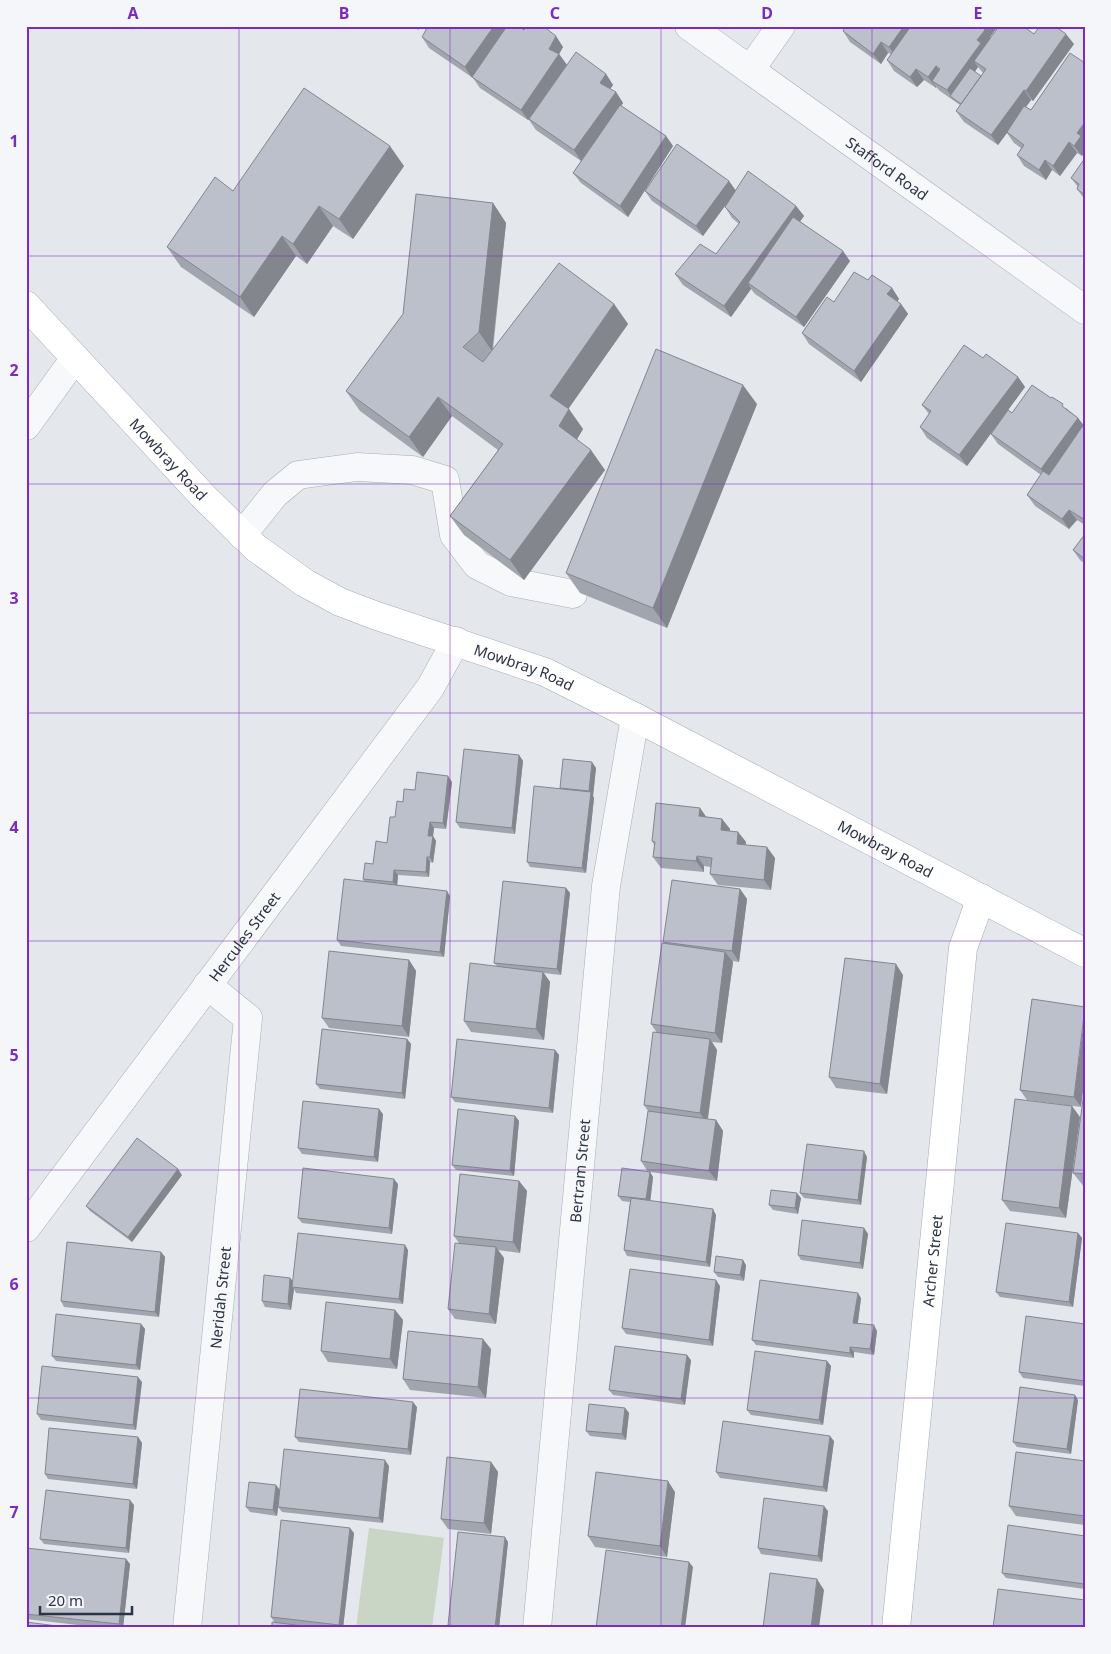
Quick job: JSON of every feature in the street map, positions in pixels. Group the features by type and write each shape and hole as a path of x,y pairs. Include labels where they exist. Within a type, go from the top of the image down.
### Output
{"main road":[{"name":"Mowbray Road","path":"26,305 203,496 242,535 272,560 305,583 340,602 377,616 545,672 635,716 1085,954"},
{"name":"Archer Street","path":"896,1628 963,948 981,898"}],"street":[{"name":"Stafford Road","path":"689,26 1085,310"},
{"path":"750,70 781,26"},
{"path":"26,426 75,358"},
{"path":"242,535 274,494 298,475 357,467 412,470 445,480 454,535 477,565 511,582 574,594"},
{"name":"Hercules Street","path":"26,1228 430,688 456,641"},
{"name":"Bertram Street","path":"538,1628 606,886 635,716"},
{"name":"Neridah Street","path":"187,1628 248,1018 206,985"}],"green space":[{"path":"369,1528 444,1538 432,1628 356,1628"}],"building":[{"path":"428,26 494,26 465,67 422,37"},
{"path":"507,26 518,26 524,30 527,26 543,26 556,36 549,49 559,54 521,110 472,77"},
{"path":"846,26 904,26 889,47 881,42 873,54 843,31"},
{"path":"911,26 982,26 985,30 977,40 981,43 947,90 932,81 940,69 936,66 928,77 916,69 910,77 887,60"},
{"path":"999,26 1023,26 1034,34 1040,26 1055,26 1066,34 1026,91 1024,90 991,135 956,111 986,69 974,61"},
{"path":"576,52 606,74 600,83 616,92 574,150 529,119"},
{"path":"1070,53 1085,63 1085,122 1077,133 1081,136 1074,146 1069,142 1053,166 1045,160 1039,170 1017,155 1024,145 1007,132 1024,106 1031,110"},
{"path":"970,68 981,76 961,104 950,96"},
{"path":"304,88 390,146 339,219 319,206 293,244 282,236 240,297 167,247 215,177 233,191"},
{"path":"620,105 666,136 620,206 573,173"},
{"path":"677,144 729,181 696,226 645,191"},
{"path":"1085,158 1085,195 1077,189 1079,184 1071,178"},
{"path":"748,171 796,206 724,306 675,274 700,244 716,254 740,222 725,207"},
{"path":"416,194 493,203 479,332 463,347 483,362 559,263 614,304 550,396 569,409 559,426 591,450 510,560 450,516 503,444 438,397 409,437 346,391 403,314"},
{"path":"793,217 843,251 796,317 748,283"},
{"path":"854,272 868,280 872,275 892,288 887,294 901,304 854,371 802,333 827,297 834,302"},
{"path":"964,345 983,358 986,354 1018,377 959,455 920,427 931,411 922,405"},
{"path":"656,349 743,385 653,608 566,573"},
{"path":"1032,385 1063,404 1062,406 1078,418 1041,469 991,434 1008,410 1012,413"},
{"path":"1084,424 1085,520 1069,510 1062,519 1027,495 1043,471 1049,475"},
{"path":"1085,534 1085,559 1073,550"},
{"path":"464,749 519,755 512,828 456,822"},
{"path":"563,759 592,762 589,791 560,788"},
{"path":"417,772 448,776 443,823 430,822 428,836 433,836 430,857 427,857 426,872 394,870 393,882 363,879 365,863 373,864 376,841 387,843 390,817 395,817 397,801 403,802 404,789 415,790"},
{"path":"534,786 591,792 582,868 527,862"},
{"path":"656,803 700,808 699,816 722,819 721,830 738,832 737,844 767,847 764,880 710,874 712,858 697,856 696,861 653,857 655,842 652,841"},
{"path":"344,879 447,891 440,952 337,940"},
{"path":"672,880 740,889 732,951 663,942"},
{"path":"503,881 566,888 557,969 494,963"},
{"path":"662,943 725,952 715,1033 651,1024"},
{"path":"329,951 409,960 402,1026 322,1018"},
{"path":"845,958 896,964 880,1084 829,1077"},
{"path":"470,963 543,972 536,1029 464,1021"},
{"path":"1032,999 1085,1007 1074,1097 1020,1090"},
{"path":"322,1029 407,1039 402,1093 316,1084"},
{"path":"653,1032 710,1039 700,1113 644,1105"},
{"path":"457,1039 555,1050 549,1108 451,1097"},
{"path":"1085,1085 1085,1174 1073,1173"},
{"path":"1015,1099 1072,1106 1059,1208 1002,1200"},
{"path":"303,1101 379,1109 374,1157 298,1148"},
{"path":"458,1109 515,1116 510,1171 452,1165"},
{"path":"648,1111 716,1120 709,1171 641,1161"},
{"path":"137,1138 178,1169 128,1237 86,1206"},
{"path":"807,1144 864,1151 858,1200 800,1193"},
{"path":"303,1168 394,1179 389,1228 298,1218"},
{"path":"622,1168 650,1172 646,1199 618,1196"},
{"path":"460,1174 519,1181 513,1242 454,1236"},
{"path":"771,1190 797,1193 795,1208 769,1205"},
{"path":"631,1198 713,1209 706,1262 624,1250"},
{"path":"802,1220 864,1228 860,1263 798,1255"},
{"path":"1006,1223 1078,1233 1069,1302 996,1292"},
{"path":"298,1233 405,1245 399,1299 292,1287"},
{"path":"67,1242 161,1252 155,1312 61,1301"},
{"path":"455,1243 496,1247 489,1314 448,1309"},
{"path":"716,1256 743,1260 740,1275 714,1272"},
{"path":"630,1269 716,1280 709,1340 622,1328"},
{"path":"264,1275 290,1278 288,1304 262,1301"},
{"path":"760,1280 858,1293 853,1323 874,1325 870,1349 850,1347 850,1353 752,1340"},
{"path":"326,1302 395,1310 390,1359 321,1351"},
{"path":"56,1314 141,1324 136,1365 52,1356"},
{"path":"1026,1316 1085,1324 1085,1381 1019,1372"},
{"path":"408,1331 483,1339 478,1387 403,1379"},
{"path":"615,1346 687,1355 681,1399 609,1390"},
{"path":"755,1351 827,1361 819,1420 747,1410"},
{"path":"42,1366 138,1377 133,1425 37,1414"},
{"path":"1020,1387 1075,1395 1067,1449 1013,1442"},
{"path":"300,1389 413,1402 408,1449 295,1437"},
{"path":"589,1404 625,1408 622,1434 586,1431"},
{"path":"723,1421 830,1436 823,1487 716,1472"},
{"path":"49,1428 138,1437 133,1484 45,1474"},
{"path":"284,1449 385,1460 379,1518 278,1507"},
{"path":"1016,1452 1085,1461 1085,1516 1009,1506"},
{"path":"447,1457 491,1462 484,1523 441,1519"},
{"path":"596,1472 668,1481 660,1546 588,1536"},
{"path":"249,1482 276,1485 273,1510 246,1507"},
{"path":"46,1490 130,1500 126,1548 40,1539"},
{"path":"764,1498 824,1506 818,1556 758,1548"},
{"path":"281,1520 350,1528 339,1625 271,1617"},
{"path":"1008,1525 1085,1536 1085,1584 1002,1573"},
{"path":"458,1532 505,1537 495,1628 448,1625"},
{"path":"26,1548 126,1559 119,1624 26,1614"},
{"path":"606,1550 689,1562 681,1628 596,1628"},
{"path":"770,1573 817,1579 811,1628 763,1628"},
{"path":"998,1589 1085,1600 1085,1628 993,1628"},
{"path":"26,1622 73,1628 26,1628"},
{"path":"272,1622 303,1626 302,1628 272,1628"}]}
